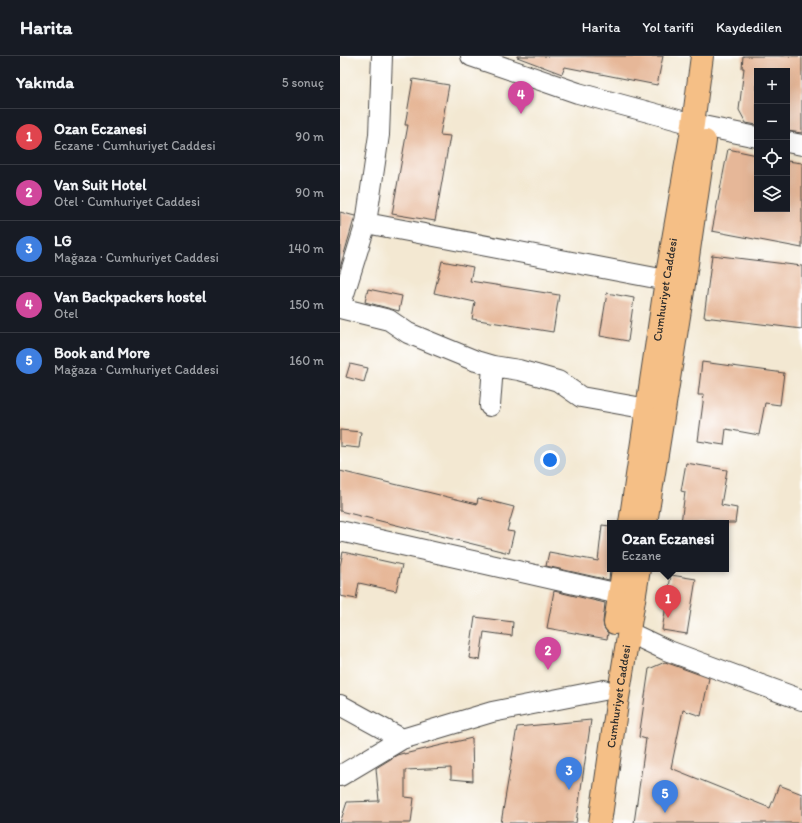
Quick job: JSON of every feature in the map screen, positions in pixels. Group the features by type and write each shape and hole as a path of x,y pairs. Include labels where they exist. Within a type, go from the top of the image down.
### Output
{"main road":[{"name":"Cumhuriyet Caddesi","path":"646,520 682,299 700,125 702,56"},
{"name":"Cumhuriyet Caddesi","path":"630,520 666,280 700,125 717,56"},
{"name":"Cumhuriyet Caddesi","path":"584,823 623,572"},
{"name":"Cumhuriyet Caddesi","path":"600,823 638,572"}],"street":[{"path":"382,56 379,135 366,223 340,307 388,320 408,333 476,361 493,366 519,370 558,381 581,397 648,409"},
{"path":"471,56 578,93 700,125 754,135"},
{"path":"790,143 802,145"},
{"path":"366,223 666,280"},
{"path":"490,406 493,366"},
{"path":"340,531 619,594"},
{"path":"628,632 666,650 802,700"},
{"path":"340,776 402,739 492,712 604,690"},
{"path":"340,704 402,739"}],"building":[{"path":"517,56 663,56 657,85 565,67 562,74"},
{"path":"743,56 802,56 802,133 790,131 790,68 754,68 754,124 746,123 739,110 744,68 742,68"},
{"path":"413,79 449,85 440,135 450,136 435,221 392,214 408,125 405,125"},
{"path":"728,149 754,154 754,212 790,212 790,161 802,163 802,248 712,231"},
{"path":"340,212 355,216 340,268"},
{"path":"712,255 802,266 802,329 704,317"},
{"path":"442,261 473,267 470,281 559,295 553,332 472,319 475,302 434,293"},
{"path":"368,289 402,296 399,311 365,302"},
{"path":"607,293 634,298 628,341 600,336"},
{"path":"702,362 784,373 780,405 765,403 759,435 726,429 724,445 698,441 704,395 698,395"},
{"path":"350,364 368,368 364,382 346,377"},
{"path":"340,430 361,432 359,448 340,446"},
{"path":"686,463 727,470 721,505 737,508 735,523 729,523 729,520 681,520 685,492 681,491"},
{"path":"340,471 477,504 478,498 514,507 507,531 514,532 509,553 340,511"},
{"path":"602,525 607,526 607,572 610,572 609,580 546,566 549,552 598,561"},
{"path":"343,552 402,565 396,591 359,583 356,599 340,596 340,566"},
{"path":"671,575 696,579 687,634 662,630"},
{"path":"554,591 605,603 603,622 604,628 608,633 607,639 547,628"},
{"path":"475,617 513,622 512,636 484,632 480,660 469,658"},
{"path":"665,662 709,678 701,716 683,710 671,768 770,808 779,785 802,794 802,823 634,823 646,739 639,737 649,669"},
{"path":"591,720 576,823 501,823 517,727"},
{"path":"472,738 473,781 451,779 451,768 405,770 405,797 414,798 411,823 340,823 347,802 379,801 376,768 397,755"}],"place":[{"name":"Van Backpackers hostel","path":"521,114"},
{"name":"Ozan Eczanesi","path":"668,618"},
{"name":"Van Suit Hotel","path":"548,670"},
{"name":"LG","path":"569,790"},
{"name":"Book and More","path":"665,813"}]}
